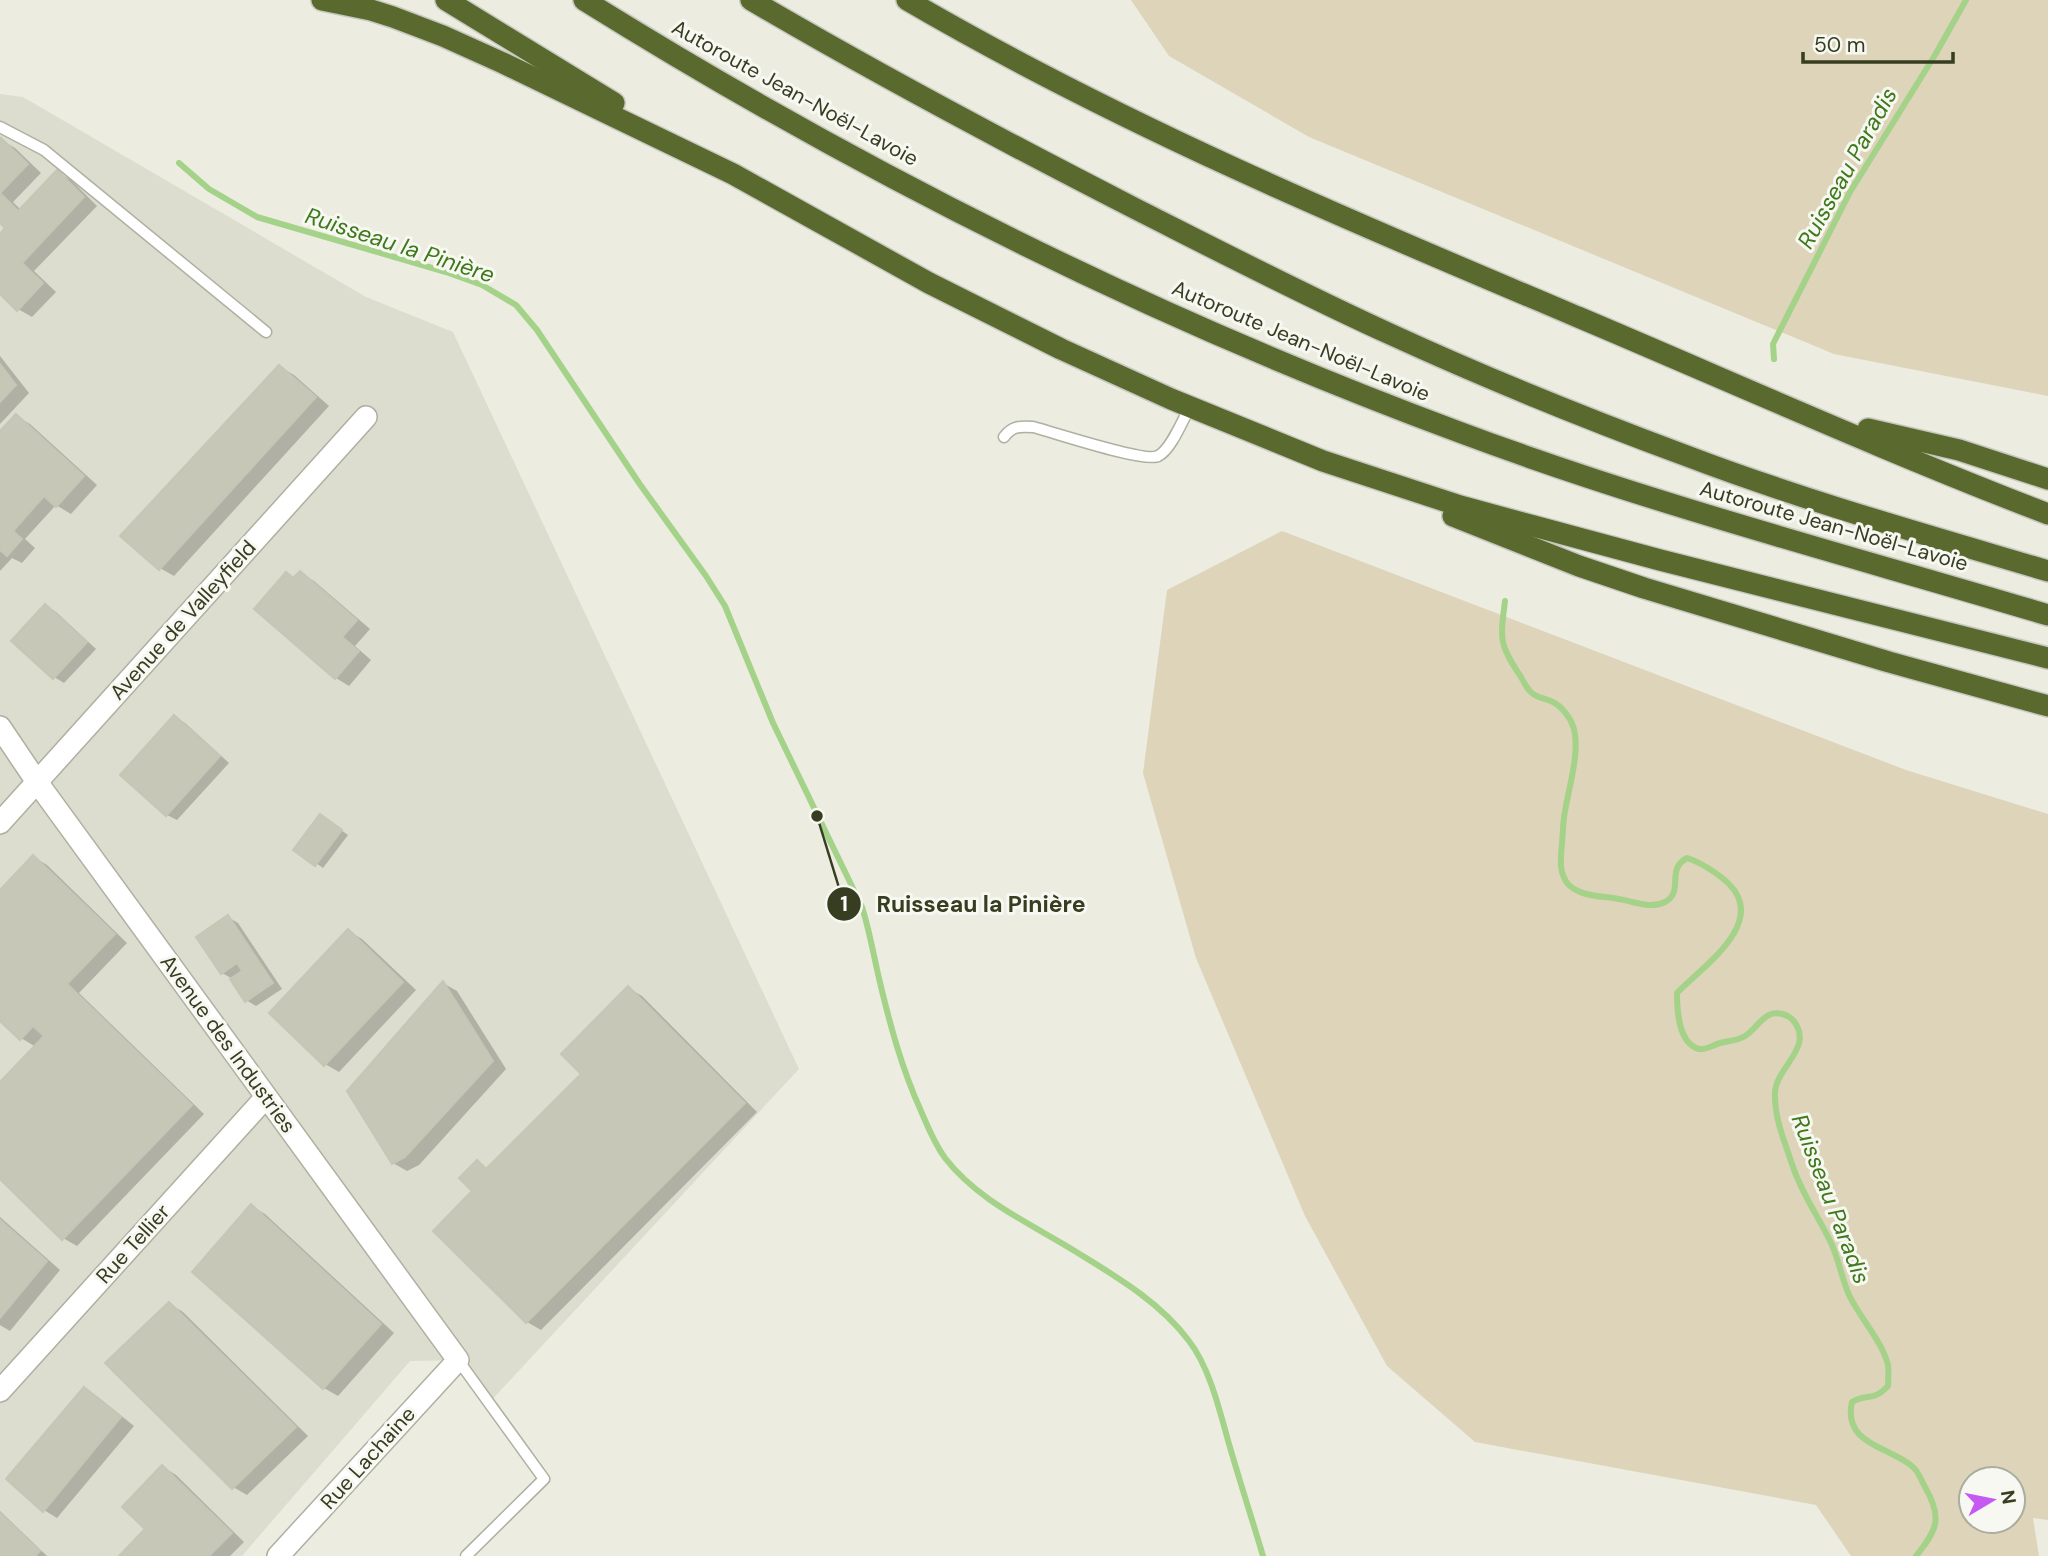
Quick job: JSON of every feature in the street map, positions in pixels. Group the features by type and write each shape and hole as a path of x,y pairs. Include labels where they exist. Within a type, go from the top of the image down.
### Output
{"highway":[{"path":"322,0 371,10 443,36 733,174"},
{"path":"446,0 733,174 929,283 1061,349 1190,407 1323,461 1460,506 1660,560 2048,658"},
{"name":"Autoroute Jean-Noël-Lavoie","path":"583,0 779,115 958,211 1166,312 1274,360 1450,429 1573,472 1716,518 2048,615"},
{"name":"Autoroute Jean-Noël-Lavoie","path":"751,0 988,133 1277,280 1441,357 1691,458 1883,522 2048,571"},
{"path":"907,0 986,45 1087,97 1234,168 1410,246 2048,514"},
{"path":"1808,415 1959,450 2048,479"},
{"path":"1323,461 1360,480 1579,566 1889,662 2048,706"}],"street":[{"name":"Avenue de Valleyfield","path":"0,823 366,417"},
{"name":"Avenue des Industries","path":"0,727 37,782 458,1360"},
{"name":"Rue Tellier","path":"0,1391 266,1097"},
{"name":"Rue Lachaine","path":"278,1556 458,1360"}],"lane":[{"path":"0,127 44,150 266,332"},
{"path":"1004,437 1012,428 1033,427 1137,456 1155,458 1170,444 1190,407"},
{"path":"458,1360 544,1479 466,1556"}],"shaded area":[{"path":"1131,0 2048,0 2048,396 1834,354 1309,137 1169,56"},
{"path":"0,94 23,97 366,297 453,332 799,1069 489,1403 458,1360 410,1361 242,1556 0,1556"},
{"path":"1282,531 1906,770 2048,814 2048,1520 2033,1518 2039,1556 1851,1556 1816,1505 1475,1442 1387,1366 1305,1216 1196,958 1143,773 1167,590"}],"building":[{"path":"0,139 28,164 0,193"},
{"path":"57,170 84,197 22,263 43,283 17,311 0,294 0,234 5,228 0,223 0,193 18,211"},
{"path":"0,364 16,385 0,402"},
{"path":"279,365 316,397 159,570 120,536"},
{"path":"16,414 84,476 56,507 44,496 13,531 22,539 7,556 0,550 0,431"},
{"path":"300,571 357,620 342,637 359,651 335,679 254,609 286,572 293,578"},
{"path":"45,604 87,642 53,679 11,641"},
{"path":"174,715 220,756 166,816 120,775"},
{"path":"320,814 342,830 315,866 293,850"},
{"path":"33,855 115,934 67,984 192,1105 62,1240 0,1179 0,1082 44,1036 33,1026 20,1040 0,1021 0,890"},
{"path":"228,915 273,983 245,1002 230,979 242,971 237,963 221,974 196,937"},
{"path":"348,929 403,982 324,1066 269,1013"},
{"path":"443,981 493,1061 405,1157 392,1164 347,1091"},
{"path":"628,986 745,1103 526,1323 433,1231 472,1191 459,1178 477,1160 486,1169 581,1074 561,1054"},
{"path":"251,1204 381,1324 323,1389 192,1272"},
{"path":"0,1220 47,1261 0,1318"},
{"path":"169,1302 296,1427 232,1489 105,1363"},
{"path":"84,1387 121,1417 43,1512 6,1479"},
{"path":"162,1465 232,1533 209,1556 119,1556 145,1529 122,1507"},
{"path":"0,1513 40,1551 35,1556 0,1556"}],"waterway":[{"name":"Ruisseau Paradis","path":"1774,359 1773,344 1850,192 1966,0"},
{"name":"Ruisseau la Pinière","path":"179,163 209,189 257,217 482,285 516,305 537,330 725,606 773,723 862,907 902,1061 938,1147 959,1174 990,1200 1138,1292 1178,1327 1203,1364 1214,1391 1263,1556"},
{"name":"Ruisseau Paradis","path":"1505,601 1502,633 1509,657 1531,692 1553,702 1565,712 1575,735 1575,757 1564,815 1561,859 1561,869 1568,884 1589,895 1640,904 1659,904 1665,902 1674,892 1677,868 1681,863 1687,858 1698,862 1729,884 1739,899 1741,914 1727,943 1677,993 1678,1017 1687,1040 1699,1049 1736,1040 1751,1031 1765,1017 1775,1013 1791,1018 1799,1030 1798,1048 1777,1083 1775,1101 1778,1119 1796,1175 1832,1245 1849,1295 1881,1347 1888,1365 1888,1386 1874,1396 1852,1402 1851,1417 1855,1428 1871,1444 1914,1468 1934,1507 1936,1516 1933,1531 1916,1556"}],"place":[{"name":"Ruisseau la Pinière","path":"817,816"}]}
